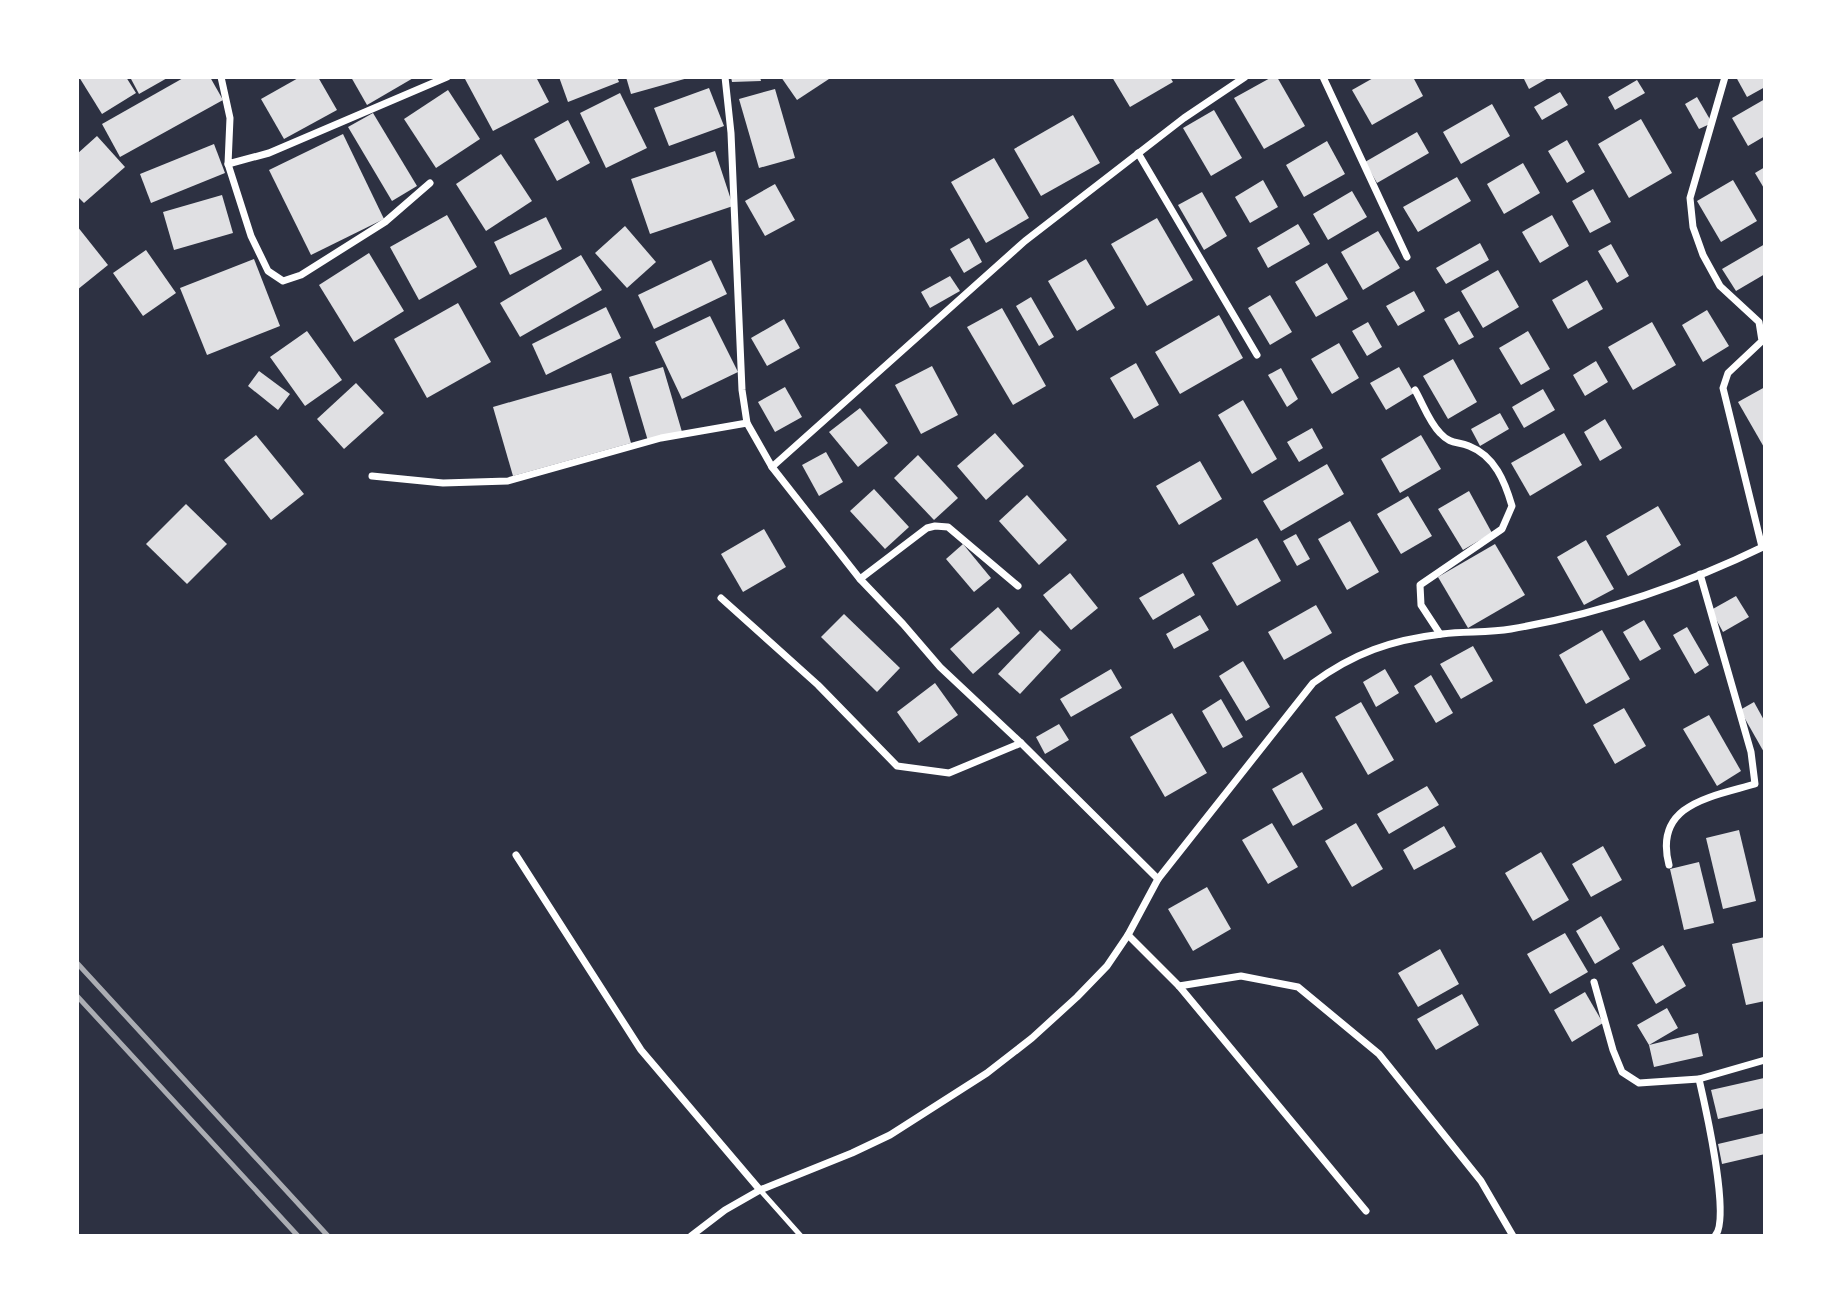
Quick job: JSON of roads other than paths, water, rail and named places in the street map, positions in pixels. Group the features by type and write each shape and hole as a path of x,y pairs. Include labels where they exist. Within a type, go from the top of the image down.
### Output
{"street":[{"path":"221,77 230,118 228,164 251,236 268,271 283,281 301,275 385,222 430,183"},
{"path":"228,164 268,153 447,77"},
{"path":"725,77 742,390 747,423 772,467 860,579 940,667 1158,878"},
{"path":"772,467 1025,241 1138,153 1245,77"},
{"path":"1323,77 1407,257"},
{"path":"691,1236 725,1210 760,1190 890,1135 987,1073 1032,1038 1077,998 1107,966 1128,935 1158,878 1313,683 1340,664 1367,650 1440,634 1509,629 1640,598 1764,547 1723,388 1728,373 1762,341 1759,322 1720,286 1703,255 1693,227 1690,198 1725,77"},
{"path":"1138,153 1257,355"},
{"path":"1415,390 1439,433 1453,443 1469,445 1488,458 1504,478 1512,506 1502,529 1420,585 1421,605 1440,634"},
{"path":"372,475 443,483 508,481 661,438 747,423"},
{"path":"860,579 915,536 935,526 948,527 1018,586"},
{"path":"1700,574 1751,752 1755,783"},
{"path":"721,598 818,685 897,766 949,773 1021,743"},
{"path":"1669,865 1664,847 1672,822 1686,807 1706,797 1765,782"},
{"path":"516,855 641,1050 760,1190"},
{"path":"1128,935 1179,986 1366,1211"},
{"path":"1179,986 1241,976 1298,987 1380,1054 1481,1181 1513,1236"},
{"path":"1594,982 1622,1072 1639,1083 1699,1079 1765,1060"},
{"path":"1699,1079 1709,1124 1721,1207 1719,1232 1714,1236"}],"lane":[{"path":"760,1190 801,1236"}],"railway":[{"path":"77,963 328,1236"},
{"path":"77,996 298,1236"}]}
